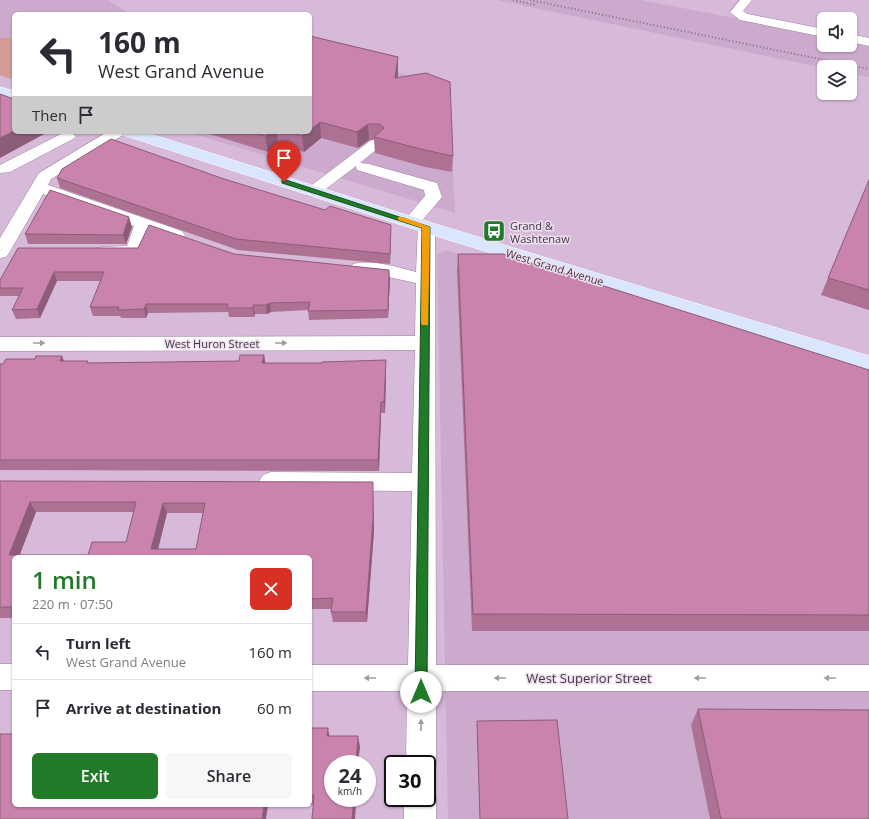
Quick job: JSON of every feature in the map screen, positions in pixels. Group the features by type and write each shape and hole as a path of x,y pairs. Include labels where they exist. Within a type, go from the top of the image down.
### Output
{"main road":[{"path":"0,91 12,95"},
{"name":"West Grand Avenue","path":"134,134 419,225 869,363"}],"street":[{"path":"746,0 736,12 744,17 817,32"},
{"path":"857,39 869,42"},
{"path":"1,251 42,181 115,134"},
{"path":"2,169 68,136"},
{"path":"312,191 375,144"},
{"path":"363,167 431,187 434,198 419,225 426,280 421,755"},
{"path":"2,169 31,171 42,181 144,224 193,241"},
{"path":"90,251 134,251 144,224"},
{"path":"1,251 22,250"},
{"path":"345,266 384,270 426,280"},
{"name":"West Huron Street","path":"0,344 425,343"},
{"path":"253,481 424,482"},
{"path":"0,677 12,677"},
{"name":"West Superior Street","path":"312,678 869,678"},
{"path":"420,807 420,819"}],"shaded area":[{"path":"0,0 108,0 127,12 12,12 12,79 0,75"},
{"path":"496,0 640,0 817,34 817,52 857,52 857,41 869,44 869,77 857,74 857,60 817,60 817,67"},
{"path":"0,38 12,38 12,79 0,75"},
{"path":"312,50 398,72 449,94 455,213 195,134 312,134"},
{"path":"446,250 869,385 869,819 448,819 437,255"}],"building":[{"path":"312,36 398,57 395,78 426,73 450,82 453,156 374,137 384,128 379,124 368,124 357,132 320,122 312,128"},
{"path":"0,94 12,98 12,132 0,138"},
{"path":"111,139 224,179 325,210 330,206 391,225 390,254 236,239 57,178 62,169"},
{"path":"869,180 869,290 828,278"},
{"path":"50,190 129,217 123,235 25,234"},
{"path":"149,225 234,254 389,270 388,310 308,311 310,302 270,303 266,305 253,305 253,308 227,308 228,304 146,304 144,309 118,310 119,307 90,307 104,272 54,272 37,309 12,310 23,288 0,288 0,280 18,248 138,248"},
{"path":"458,254 503,254 869,370 869,615 473,614"},
{"path":"240,355 264,355 262,363 322,363 386,360 384,402 381,402 378,460 0,460 0,364 3,364 6,359 35,359 36,356 62,356 60,361 88,361 87,363 239,361"},
{"path":"0,481 373,482 373,520 366,612 331,612 333,598 312,599 312,555 88,555 92,542 126,542 136,502 30,502 9,555 12,555 12,607 0,607","holes":["163,503 205,503 196,549 151,549"]},
{"path":"698,709 869,710 869,819 721,819"},
{"path":"557,720 568,819 480,819 477,721"},
{"path":"312,728 328,728 327,736 358,736 357,755 324,755 324,807 353,807 352,819 312,819 314,795 312,795"},
{"path":"0,734 12,734 12,807 264,807 262,819 0,819"}],"railway":[{"path":"513,0 536,5"},
{"path":"530,0 869,69"}],"slow traffic":[{"path":"400,219 426,227 425,323"}],"place":[{"name":"Grand & Washtenaw","path":"494,231"}],"route":[{"path":"284,182 426,227 421,692"}]}
